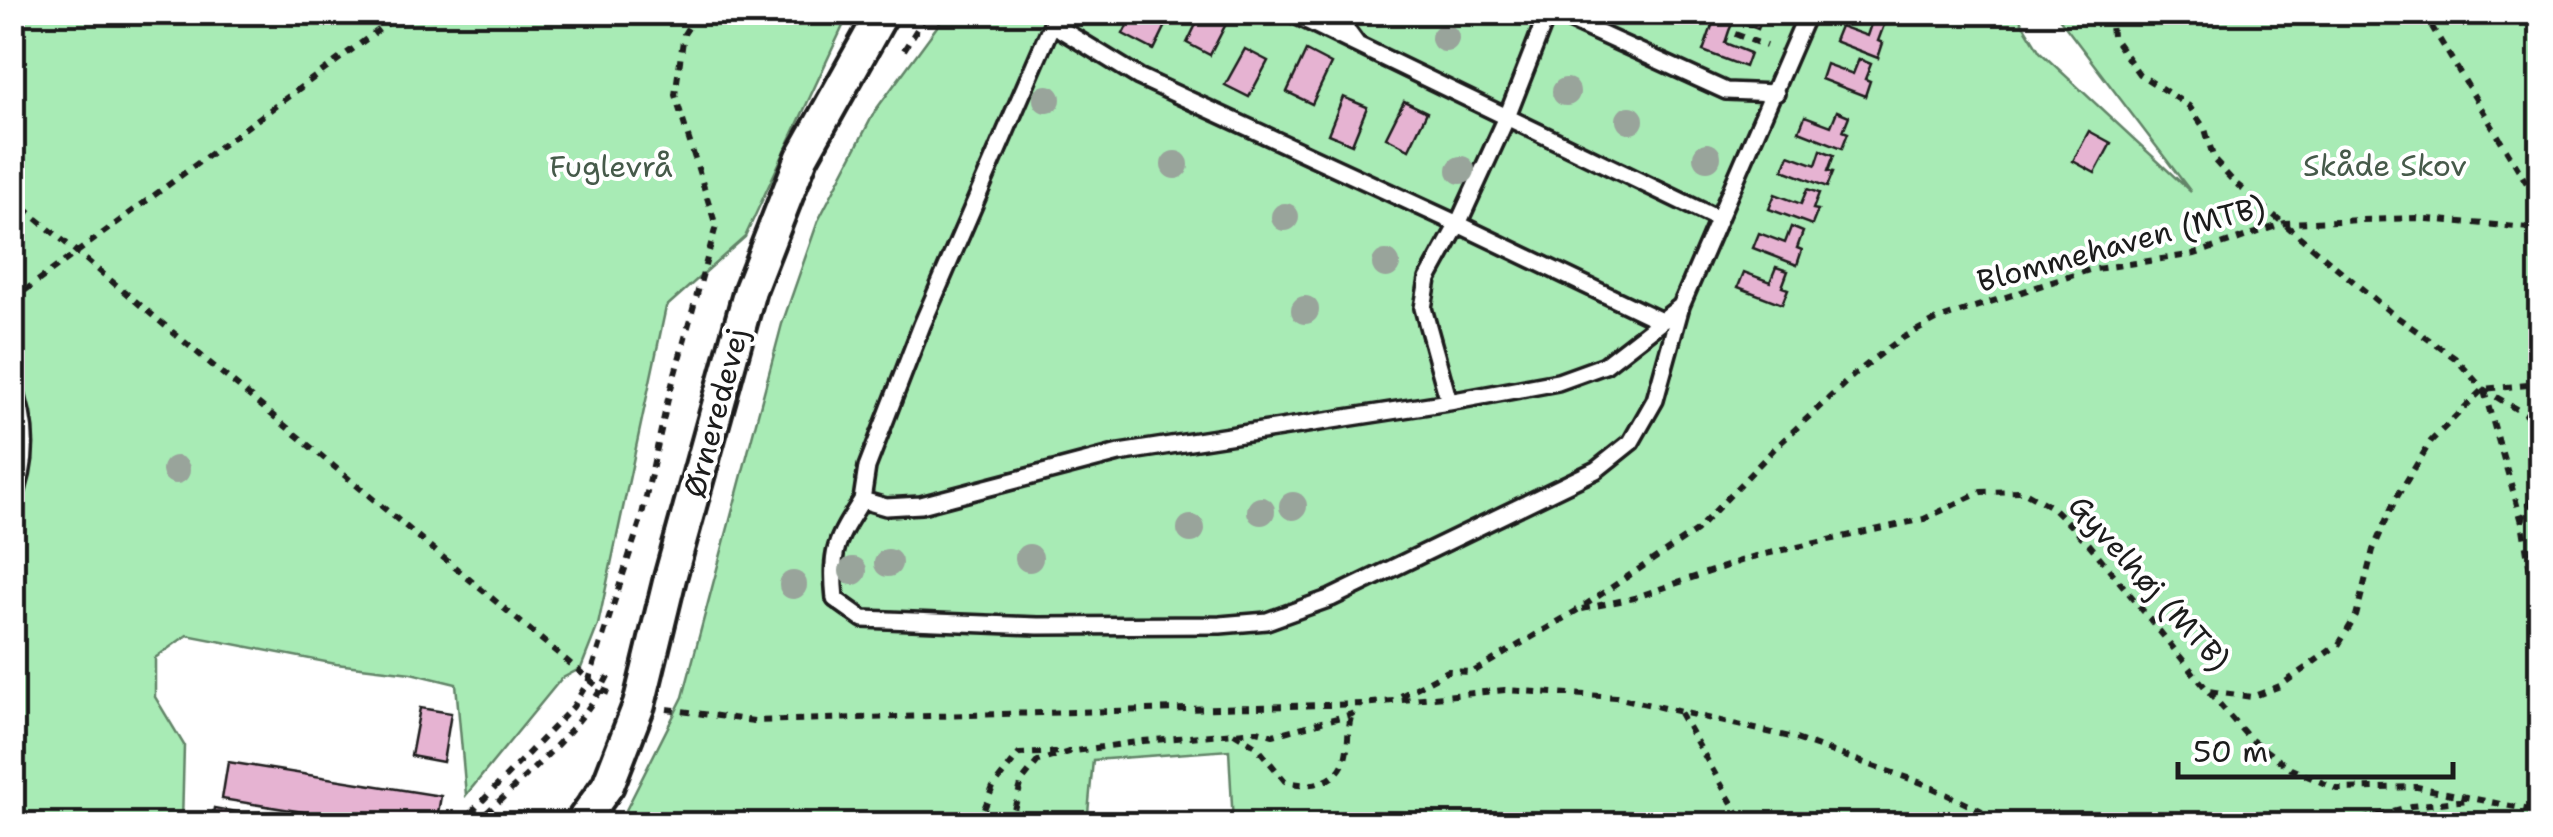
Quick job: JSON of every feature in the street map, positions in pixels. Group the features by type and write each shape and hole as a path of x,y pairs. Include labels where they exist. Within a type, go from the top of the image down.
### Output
{"street":[{"name":"Ørneredevej","path":"580,824 608,784 639,706 670,578 750,290 802,157 882,12"}],"lane":[{"path":"1289,12 1718,218"},
{"path":"1339,12 1339,20 1357,44"},
{"path":"1449,402 1424,308 1428,279 1507,117 1550,12 1726,92 1776,94"},
{"path":"1659,320 1139,77 1056,18 922,325 867,468 862,500 834,546 834,599 863,618 1038,626 1220,626 1268,620 1331,598 1596,470 1630,442 1655,400 1681,306 1776,94 1808,12"},
{"path":"862,500 886,507 921,505 1119,453 1558,382 1605,365 1681,306"},
{"path":"12,383 24,412 26,453 12,504"}],"path":[{"path":"12,300 402,12"},
{"path":"460,824 573,707 589,680 642,518 672,382 716,226 676,95 684,34 698,12"},
{"path":"897,60 928,12"},
{"path":"2110,12 2112,36 2140,74 2189,106 2205,129 2214,160 2234,182 2285,223 2416,218 2540,229"},
{"path":"2424,12 2540,205"},
{"path":"12,198 589,680"},
{"name":"Blommehaven (MTB)","path":"1576,611 1696,531 1774,450 1856,373 1899,340 1938,319 2090,270 2194,254 2285,223 2390,312 2455,358 2484,390"},
{"path":"2484,390 2540,384"},
{"path":"2484,390 2526,415 2540,417"},
{"path":"2484,390 2522,522 2540,633"},
{"name":"Gyvelhøj (MTB)","path":"1576,611 1634,598 1752,556 1924,518 1982,492 2023,491 2054,508 2089,544 2208,691 2252,697 2280,686 2339,644 2356,616 2373,550 2395,500 2431,441 2484,390"},
{"path":"2522,522 2540,478"},
{"path":"1396,699 1448,671 1473,672 1576,611"},
{"path":"639,706 754,721 1362,704 1504,690 1616,697 1790,738 1922,783 2010,824"},
{"path":"2208,691 2248,738 2291,769 2338,789 2418,788 2540,812"},
{"path":"978,824 993,787 1019,754 1257,731 1272,735 1352,714 1362,704"},
{"path":"1678,711 1744,824"},
{"path":"1233,733 1256,746 1285,781 1316,785 1336,774 1343,764 1352,714"},
{"path":"1010,824 1022,781 1038,761 1069,752"},
{"path":"2347,824 2411,806 2480,798"}],"green space":[{"name":"Fuglevrå","path":"12,13 849,13 745,237 666,307 598,625 581,668 561,679 466,795 456,684 187,635 155,658 155,697 184,745 182,824 13,824"},
{"name":"Skåde Skov","path":"947,13 2016,13 2040,52 2191,192 2055,13 2540,13 2540,824 1233,824 1229,750 1093,760 1087,824 619,824 683,697 782,324 818,221 875,111"}],"building":[{"path":"1134,12 1171,15 1154,50 1123,34"},
{"path":"1202,12 1217,12 1229,18 1210,55 1187,43"},
{"path":"1717,12 1764,14 1758,29 1734,19 1729,31 1725,43 1750,53 1745,67 1703,51"},
{"path":"1872,21 1884,25 1878,41 1883,43 1878,58 1834,41 1840,26 1867,36"},
{"path":"1245,49 1268,61 1249,97 1225,85"},
{"path":"1306,51 1331,64 1312,104 1287,92"},
{"path":"1859,59 1871,64 1865,79 1870,81 1865,96 1821,79 1826,64 1853,74"},
{"path":"1343,97 1367,107 1352,144 1328,134"},
{"path":"1404,101 1427,112 1409,149 1386,137"},
{"path":"1837,111 1849,116 1842,148 1799,131 1805,116 1831,126"},
{"path":"2089,131 2111,143 2095,173 2073,161"},
{"path":"1821,150 1834,155 1827,187 1783,170 1789,155 1816,165"},
{"path":"1807,189 1819,193 1812,225 1769,209 1775,194 1801,204"},
{"path":"1791,227 1803,232 1797,248 1802,250 1797,265 1753,248 1759,233 1785,243"},
{"path":"1776,267 1788,271 1782,287 1788,289 1782,304 1738,287 1744,272 1770,282"},
{"path":"420,708 451,713 443,762 411,756"},
{"path":"228,762 441,796 436,824 333,824 334,817 222,799"},
{"path":"214,808 241,813 238,824 211,824"}]}
